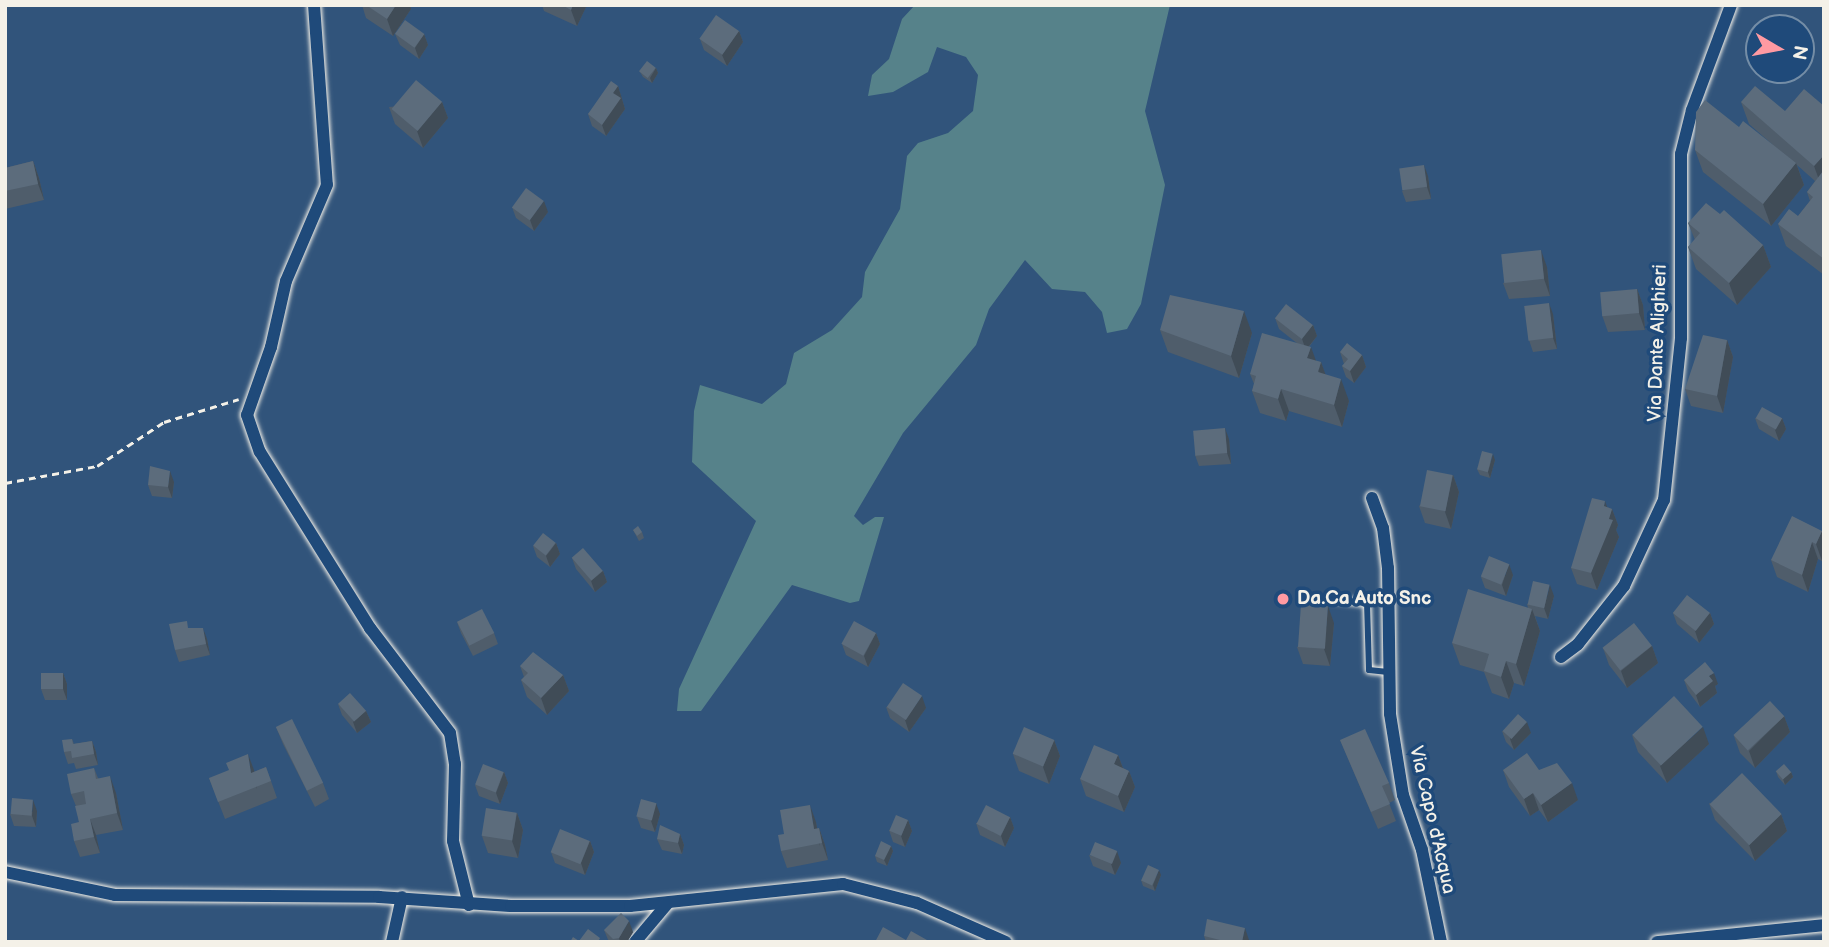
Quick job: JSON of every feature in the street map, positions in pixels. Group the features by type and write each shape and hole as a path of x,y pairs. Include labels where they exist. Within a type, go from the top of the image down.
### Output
{"street":[{"path":"314,5 327,185 286,281 269,355 251,397 247,415 263,456 376,636 450,733 455,764 453,841 469,905"},
{"name":"Via Dante Alighieri","path":"1562,657 1578,644 1624,586 1664,500 1681,338 1681,154 1692,110 1731,5"},
{"name":"Via Capo d'Acqua","path":"1372,498 1387,550 1388,672 1403,795 1423,850 1441,942"},
{"path":"5,872 67,888 163,898 402,898 469,905 668,903 814,885 851,885 930,908 1006,942"},
{"path":"392,942 402,898"},
{"path":"635,942 668,903"},
{"path":"1657,942 1824,925"}],"lane":[{"path":"1332,599 1367,603 1368,670 1388,672"}],"path":[{"path":"5,483 97,466 181,414 251,397"}],"green space":[{"path":"915,5 1170,5 1145,111 1165,185 1141,304 1127,329 1107,333 1102,312 1085,292 1052,289 1025,260 989,309 976,345 903,433 854,516 863,525 875,517 884,517 859,601 850,603 792,585 701,711 677,711 679,689 756,521 692,462 694,411 700,385 762,404 786,384 794,353 832,330 862,297 865,272 900,209 907,156 918,143 948,133 973,111 978,75 966,57 937,47 928,72 893,92 868,96 872,75 889,59 902,19"}],"building":[{"path":"366,5 396,5 387,19"},
{"path":"716,15 739,31 722,55 699,39"},
{"path":"405,20 424,34 414,48 395,34"},
{"path":"647,61 656,68 648,78 639,71"},
{"path":"416,80 442,102 418,131 392,109"},
{"path":"611,81 618,86 613,93 621,98 602,125 588,114"},
{"path":"1755,86 1785,111 1804,89 1824,106 1824,155 1814,166 1741,102"},
{"path":"1705,100 1739,127 1743,121 1796,163 1763,204 1695,150 1696,112"},
{"path":"33,161 38,184 5,191 5,168"},
{"path":"1424,165 1427,187 1402,190 1399,168"},
{"path":"1823,171 1824,259 1778,224 1789,209 1798,216 1813,197 1807,192"},
{"path":"526,188 544,201 530,220 512,207"},
{"path":"1706,203 1720,214 1724,210 1763,245 1729,283 1688,247 1700,233 1688,223"},
{"path":"1541,250 1544,279 1504,283 1501,254"},
{"path":"1637,289 1639,313 1602,316 1600,292"},
{"path":"1170,295 1244,311 1231,356 1160,330"},
{"path":"1549,303 1553,338 1528,341 1524,306"},
{"path":"1286,304 1313,325 1302,339 1275,318"},
{"path":"1262,333 1311,347 1307,358 1321,362 1318,372 1341,379 1334,405 1281,389 1278,399 1252,391 1256,376 1250,374"},
{"path":"1703,335 1727,340 1717,396 1685,389"},
{"path":"1347,343 1362,355 1350,371 1342,366 1348,359 1340,352"},
{"path":"1762,407 1782,418 1776,430 1756,418"},
{"path":"1225,428 1227,453 1195,456 1193,431"},
{"path":"1482,451 1493,454 1488,472 1477,469"},
{"path":"150,466 170,471 168,487 148,485"},
{"path":"1427,470 1453,475 1445,511 1420,506"},
{"path":"1592,498 1605,501 1604,506 1612,509 1609,519 1613,520 1591,573 1571,568"},
{"path":"1792,516 1822,531 1816,544 1812,542 1802,575 1771,560"},
{"path":"638,526 642,532 637,536 633,530"},
{"path":"543,533 556,543 546,555 533,546"},
{"path":"583,548 603,571 591,580 572,558"},
{"path":"1489,556 1509,564 1501,585 1481,576"},
{"path":"1533,581 1550,585 1544,608 1528,604"},
{"path":"1468,589 1532,609 1516,664 1506,661 1501,677 1484,671 1489,654 1452,643"},
{"path":"1687,595 1710,613 1696,631 1673,613"},
{"path":"1301,604 1328,606 1325,649 1298,647"},
{"path":"482,609 494,633 469,646 457,622"},
{"path":"187,621 188,628 203,628 206,644 175,650 169,624"},
{"path":"854,621 876,633 863,656 841,644"},
{"path":"1634,623 1652,646 1620,670 1602,648"},
{"path":"533,652 563,675 541,698 521,680 528,673 520,666"},
{"path":"1705,662 1714,673 1709,676 1713,681 1696,695 1684,680"},
{"path":"41,673 63,673 63,689 41,689"},
{"path":"903,683 922,696 906,720 887,707"},
{"path":"350,693 366,711 354,722 338,704"},
{"path":"1674,696 1703,727 1661,766 1632,735"},
{"path":"1770,701 1784,716 1748,750 1733,735"},
{"path":"1518,714 1527,722 1512,739 1503,731"},
{"path":"292,719 323,783 307,791 276,727"},
{"path":"1024,727 1054,740 1043,767 1013,754"},
{"path":"1365,729 1389,783 1382,786 1390,804 1371,812 1340,740"},
{"path":"72,739 73,744 92,741 94,754 72,758 71,751 64,752 62,740"},
{"path":"1094,745 1118,755 1114,764 1129,771 1118,796 1080,779"},
{"path":"1527,753 1539,770 1557,763 1572,783 1541,805 1533,793 1524,799 1503,770"},
{"path":"248,754 251,773 266,767 271,781 218,802 209,778 229,770 226,763"},
{"path":"483,764 504,772 496,792 475,785"},
{"path":"1784,764 1791,772 1783,780 1776,771"},
{"path":"94,768 96,779 110,776 117,813 90,819 94,837 74,841 71,824 79,822 75,806 86,804 84,791 71,794 67,774"},
{"path":"1742,773 1782,814 1749,845 1710,804"},
{"path":"12,798 33,800 32,816 11,814"},
{"path":"641,799 656,803 652,821 636,816"},
{"path":"810,805 814,829 819,828 822,843 781,851 778,835 784,834 780,810"},
{"path":"986,805 1010,817 1001,836 976,824"},
{"path":"486,808 517,813 512,841 482,836"},
{"path":"896,815 908,820 901,836 889,831"},
{"path":"660,825 680,834 678,843 657,839"},
{"path":"560,829 590,841 580,864 551,852"},
{"path":"881,841 891,846 884,860 875,856"},
{"path":"1095,842 1117,851 1112,864 1090,855"},
{"path":"1148,865 1159,870 1152,885 1141,881"},
{"path":"621,913 629,921 619,938 613,939 604,930"},
{"path":"1207,919 1245,928 1242,942 1228,942 1204,936"},
{"path":"883,927 906,940 911,931 927,940 875,942"},
{"path":"588,929 600,938 598,942 570,942 573,937 579,941"}],"place":[{"name":"Da.Ca Auto Snc","path":"1283,599"}]}
